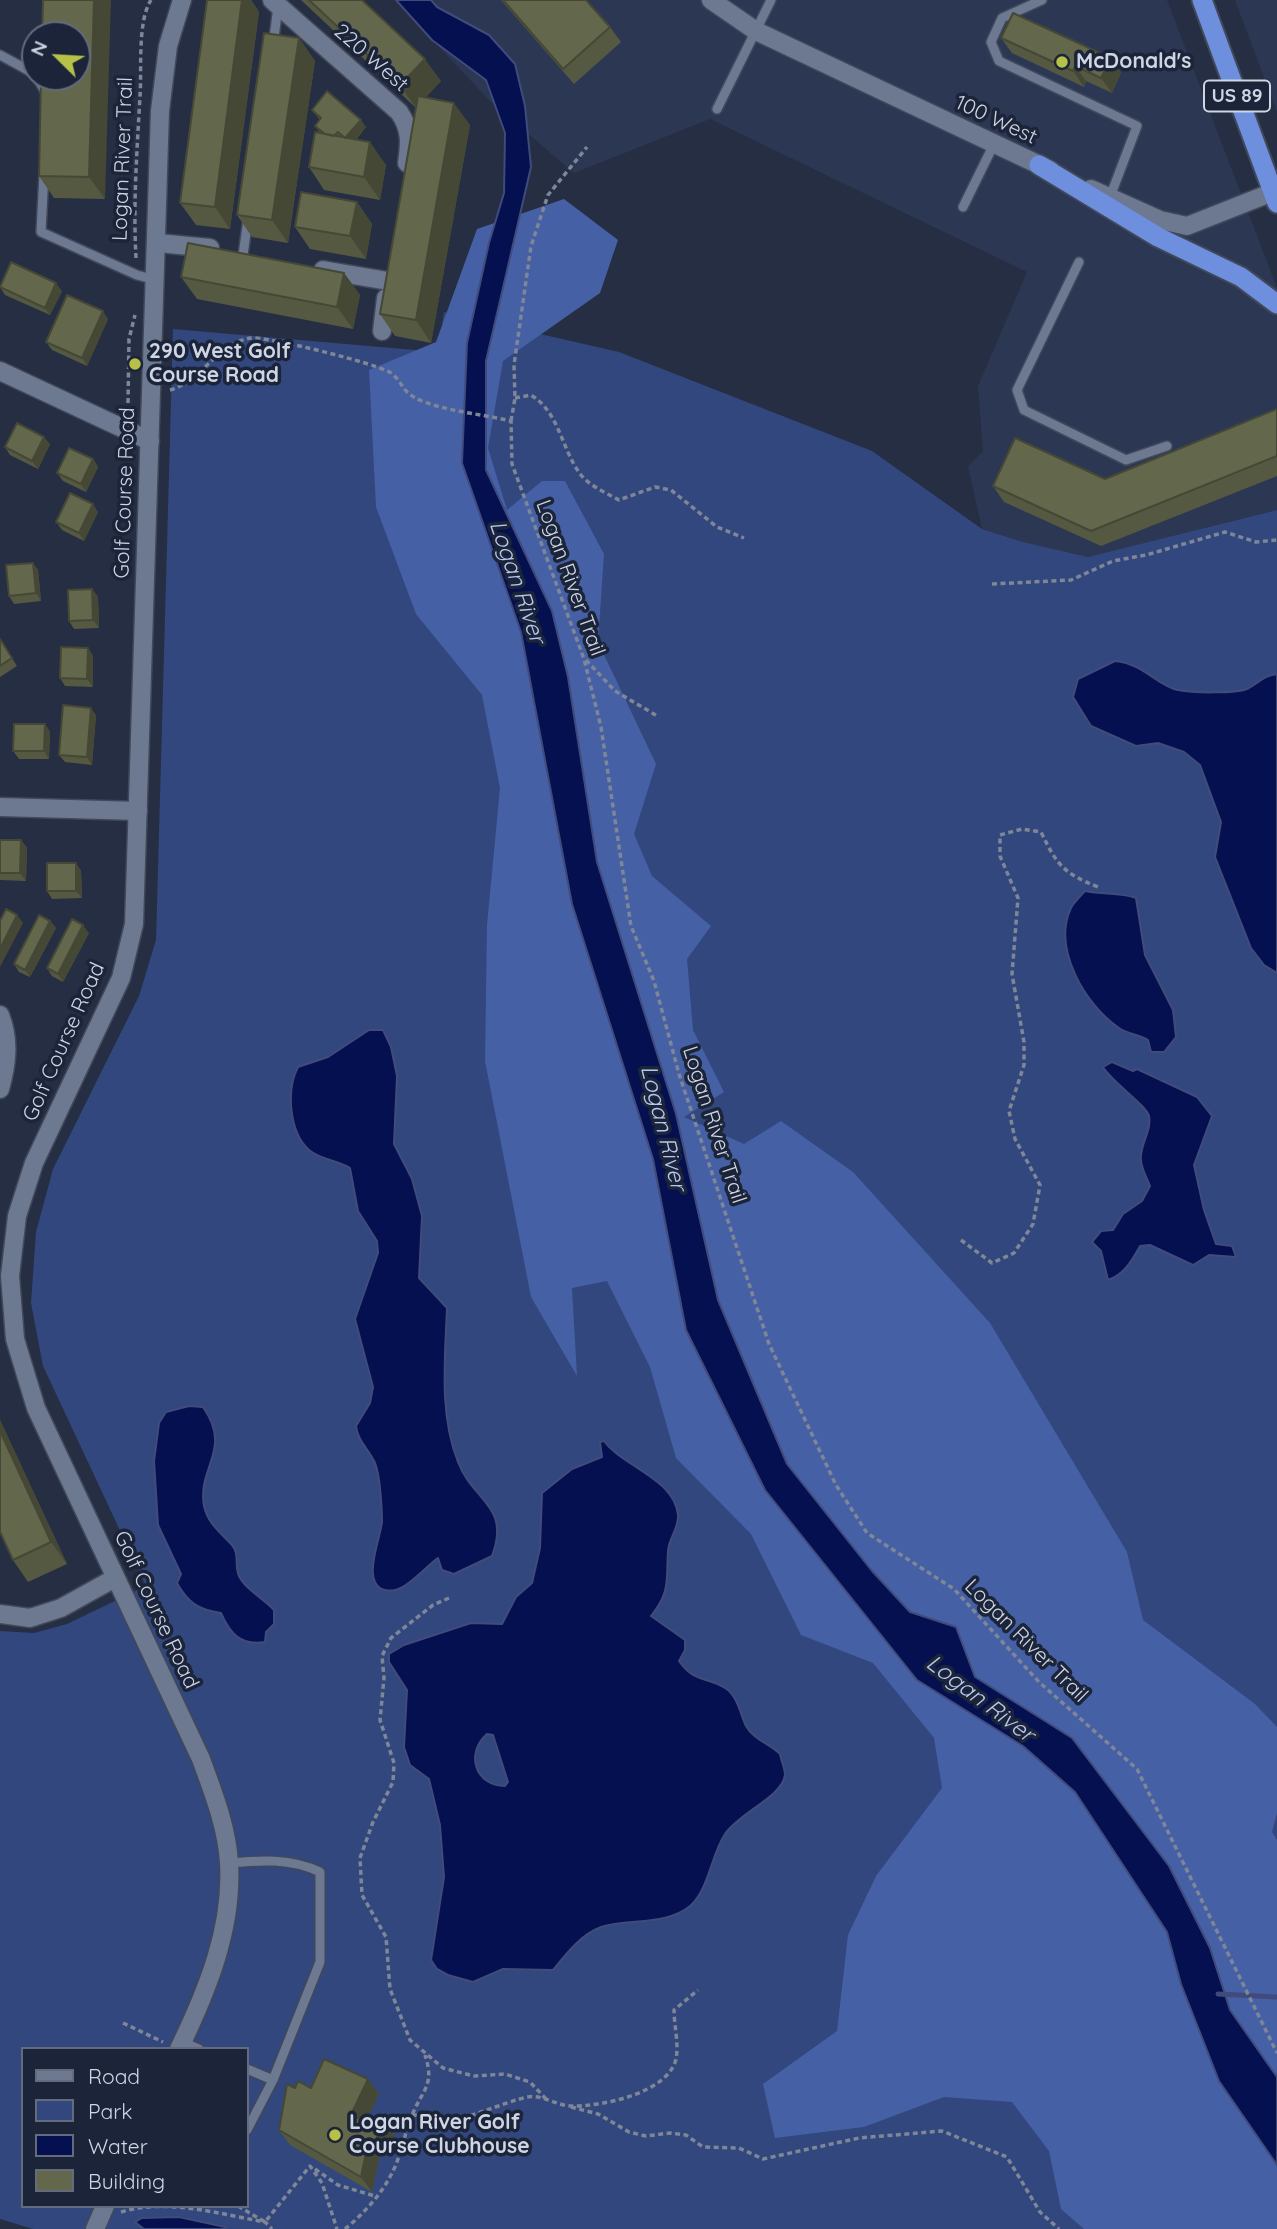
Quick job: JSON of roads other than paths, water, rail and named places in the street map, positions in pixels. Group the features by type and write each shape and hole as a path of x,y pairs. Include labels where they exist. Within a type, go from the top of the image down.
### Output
{"highway":[{"name":"US 89","path":"1202,0 1275,197"},
{"path":"1039,165 1158,237 1241,277 1277,304"}],"street":[{"name":"Golf Course Road","path":"182,0 168,46 160,111 158,243 134,924 121,978 34,1163 17,1216 10,1276 15,1339 36,1408 201,1759 220,1811 229,1863 225,1929 210,1978 182,2046"},
{"name":"100 West","path":"710,0 756,31 1160,220 1187,226 1275,197"},
{"name":"220 West","path":"275,3 399,112 407,124 411,141 405,179"},
{"path":"158,243 187,244 249,256"},
{"path":"310,267 389,275 382,331"},
{"path":"0,371 150,441"},
{"path":"0,807 138,811"},
{"path":"0,1015 5,1029 7,1066 0,1089"},
{"path":"0,1614 30,1618 61,1608 115,1578"}],"lane":[{"path":"718,109 771,0"},
{"path":"1041,0 1002,18 991,42 999,61 1137,126 1110,197"},
{"path":"270,62 275,3"},
{"path":"0,55 21,67"},
{"path":"45,91 47,109"},
{"path":"963,207 994,144"},
{"path":"44,163 41,232 137,275 156,280"},
{"path":"248,214 249,256"},
{"path":"1079,262 1017,390 1024,410 1126,460 1167,446"},
{"path":"229,1863 256,1860 302,1863 320,1872 320,1962 273,2080 248,2128"},
{"path":"248,2069 273,2080"}],"water":[{"name":"Logan River","path":"396,0 431,0 437,7 489,35 515,64 525,106 531,167 486,361 486,470 552,611 568,677 597,862 676,1114 718,1300 787,1464 872,1571 910,1612 956,1627 975,1677 1072,1738 1169,1866 1210,1948 1230,2010 1277,2077 1277,2165 1219,2081 1181,1984 1167,1932 1075,1792 1023,1746 917,1680 765,1490 686,1330 653,1159 572,904 521,632 462,463 467,343 489,243 504,193 505,133 486,80 432,40"},
{"path":"1115,661 1135,666 1170,688 1193,692 1243,690 1265,677 1277,674 1277,973 1264,965 1251,948 1215,857 1221,822 1200,765 1184,752 1158,743 1136,746 1091,726 1073,697 1078,679"},
{"path":"1085,891 1136,898 1145,955 1173,1010 1176,1037 1164,1052 1151,1052 1148,1040 1122,1030 1106,1018 1094,1005 1075,974 1069,957 1066,924 1071,908"},
{"path":"369,1030 383,1030 391,1047 397,1076 394,1144 412,1179 422,1216 419,1278 447,1308 445,1386 452,1444 465,1475 494,1514 497,1525 497,1539 492,1556 454,1574 442,1570 438,1558 406,1585 392,1590 378,1586 374,1579 374,1559 382,1522 379,1483 375,1463 359,1437 356,1426 370,1403 373,1387 355,1319 378,1253 377,1241 358,1211 350,1168 314,1153 302,1142 294,1122 291,1099 298,1067 328,1057"},
{"path":"1112,1062 1133,1071 1137,1069 1197,1097 1212,1116 1194,1165 1204,1210 1216,1244 1232,1246 1236,1257 1209,1255 1193,1265 1150,1245 1140,1246 1123,1270 1108,1280 1101,1251 1092,1242 1101,1231 1113,1230 1123,1214 1142,1201 1150,1186 1142,1166 1141,1155 1149,1127 1149,1116 1103,1067"},
{"path":"189,1406 203,1407 215,1435 215,1447 203,1492 206,1512 215,1528 232,1545 242,1581 274,1610 274,1624 266,1632 265,1642 249,1642 237,1637 221,1613 206,1610 185,1596 177,1583 181,1574 158,1525 154,1461 159,1423 166,1412"},
{"path":"604,1441 612,1450 658,1482 674,1502 678,1515 669,1546 665,1592 651,1616 685,1640 685,1650 679,1661 690,1673 719,1684 729,1691 749,1731 780,1754 785,1775 782,1783 769,1798 740,1819 725,1834 702,1891 690,1906 658,1919 612,1924 593,1930 574,1946 553,1970 503,1969 473,1982 448,1975 437,1969 431,1960 444,1877 440,1825 429,1779 410,1765 404,1747 407,1690 389,1662 389,1654 404,1645 471,1623 502,1624 516,1597 532,1583 540,1548 542,1493 572,1469 602,1457 600,1442","holes":["487,1734 493,1735 508,1782 505,1786 486,1781 476,1767 476,1750 480,1742"]},
{"path":"179,2217 226,2229 144,2229 135,2222 142,2218"}],"waterway":[{"path":"1218,1994 1277,1997"}],"place":[{"name":"McDonald's","path":"1062,62"},
{"name":"290 West Golf Course Road","path":"135,364"},
{"name":"Logan River Golf Course Clubhouse","path":"335,2135"}]}
